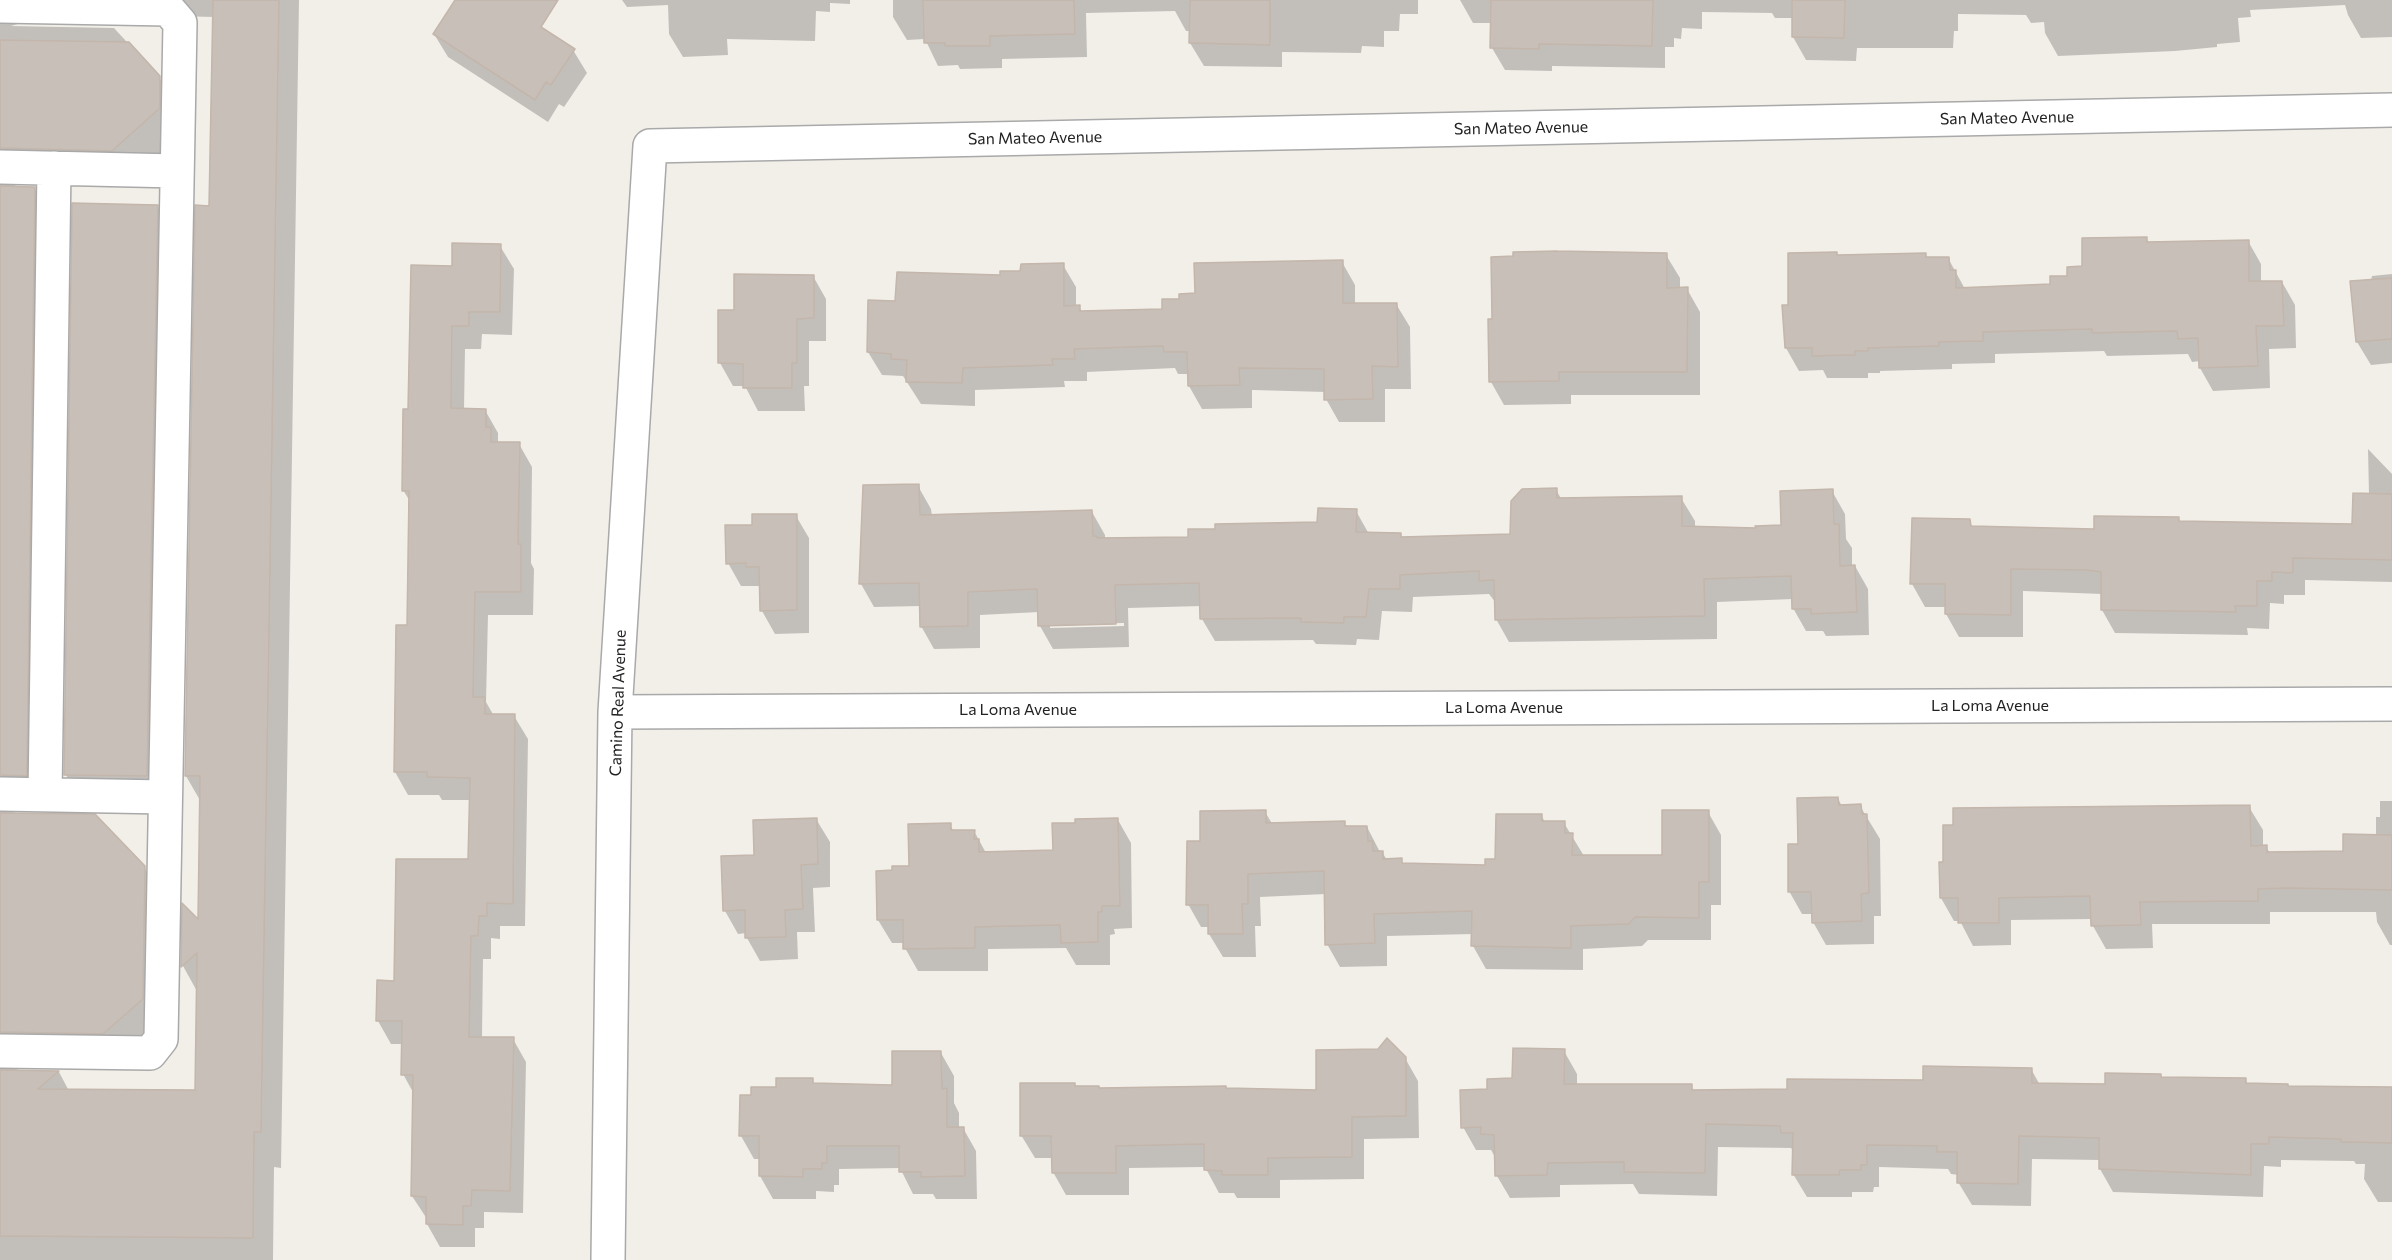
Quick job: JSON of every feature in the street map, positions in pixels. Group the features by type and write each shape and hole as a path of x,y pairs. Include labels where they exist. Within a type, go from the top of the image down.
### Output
{"street":[{"path":"0,6 168,9 180,22 161,1040 150,1053 0,1051"},
{"name":"San Mateo Avenue","path":"650,146 2392,110"},
{"name":"Camino Real Avenue","path":"608,1260 615,712 650,146"},
{"path":"0,167 177,171"},
{"path":"45,795 54,168"},
{"name":"La Loma Avenue","path":"615,712 2392,704"},
{"path":"0,794 165,797"}],"building":[{"path":"213,0 279,0 261,1132 254,1132 253,1238 0,1236 0,1070 59,1071 38,1089 195,1090 197,953 181,967 182,903 198,919 200,776 185,776 195,205 209,206"},
{"path":"455,0 558,0 541,27 575,49 551,85 546,82 535,100 433,34"},
{"path":"923,0 1074,0 1075,34 990,36 990,46 945,46 945,43 924,43"},
{"path":"1190,0 1270,0 1270,45 1189,43"},
{"path":"1491,0 1653,0 1652,46 1539,44 1539,49 1490,48"},
{"path":"1792,0 1845,0 1844,38 1792,37"},
{"path":"0,40 129,42 160,76 160,108 112,151 0,148"},
{"path":"0,186 35,187 27,776 0,775"},
{"path":"72,203 158,205 147,776 64,775"},
{"path":"2147,237 2147,242 2249,240 2249,281 2282,281 2284,326 2256,326 2258,366 2199,368 2198,338 2178,339 2177,331 2092,333 2092,329 1983,332 1983,341 1939,342 1939,346 1868,348 1868,351 1855,351 1855,355 1812,356 1812,348 1785,348 1782,305 1788,305 1788,253 1837,252 1837,255 1926,253 1926,257 1949,257 1950,270 1956,270 1956,288 2050,284 2050,276 2067,276 2067,267 2082,266 2082,238"},
{"path":"452,243 501,244 500,312 469,312 469,326 452,326 451,408 486,409 486,427 491,427 491,442 520,442 518,544 521,544 521,592 475,592 473,697 485,697 485,714 515,714 513,904 487,903 487,916 479,916 478,936 471,936 469,1037 514,1037 510,1191 472,1190 471,1206 463,1206 463,1225 426,1224 426,1197 411,1196 413,1075 401,1075 402,1021 376,1021 377,980 394,981 396,859 468,859 470,778 427,777 427,772 394,772 396,625 407,625 409,491 402,491 403,409 408,409 411,265 452,266"},
{"path":"1513,252 1667,253 1667,288 1688,287 1687,372 1559,372 1559,381 1489,382 1488,319 1492,319 1491,257 1513,256"},
{"path":"1343,260 1343,303 1397,303 1398,367 1372,366 1373,399 1324,400 1324,369 1239,368 1240,385 1188,386 1187,352 1164,352 1163,346 1074,349 1075,359 1052,359 1053,365 963,368 962,383 906,382 907,360 891,359 891,354 867,352 868,300 895,301 897,272 1000,275 1000,271 1020,271 1021,264 1064,263 1064,306 1080,305 1080,311 1162,309 1162,299 1179,299 1179,294 1195,293 1194,263"},
{"path":"734,274 814,275 814,318 797,319 797,363 792,363 792,388 743,388 743,364 718,363 718,310 734,310"},
{"path":"2392,278 2392,339 2356,342 2350,281"},
{"path":"919,484 920,515 1092,510 1093,536 1097,538 1188,537 1188,529 1215,529 1215,524 1317,522 1318,508 1357,509 1356,532 1401,533 1401,537 1510,534 1511,501 1522,489 1557,488 1557,498 1682,496 1682,526 1756,528 1755,526 1781,525 1780,491 1833,489 1834,524 1839,524 1840,566 1855,565 1857,612 1811,614 1811,609 1792,609 1791,576 1704,579 1705,616 1495,620 1494,580 1479,581 1479,571 1400,575 1400,589 1369,589 1366,617 1344,617 1344,623 1301,622 1301,618 1200,619 1199,583 1115,585 1116,624 1038,626 1037,589 968,592 968,626 920,627 919,583 859,584 863,485"},
{"path":"2353,493 2392,494 2392,560 2293,558 2293,573 2272,572 2272,581 2257,581 2257,606 2235,606 2236,612 2101,610 2101,572 2086,570 2011,569 2011,615 1945,614 1945,584 1910,584 1912,518 1970,519 1971,526 2094,529 2094,516 2179,517 2179,521 2352,524"},
{"path":"752,514 797,514 797,610 760,611 759,567 746,567 746,563 726,564 725,525 752,525"},
{"path":"1838,797 1839,805 1861,804 1862,814 1867,814 1869,893 1861,894 1862,921 1812,923 1811,892 1788,892 1788,844 1798,844 1797,798"},
{"path":"2250,805 2251,846 2267,845 2267,852 2343,851 2343,834 2392,835 2392,890 2258,889 2258,901 2140,902 2141,925 2091,926 2090,896 1999,898 1999,923 1958,923 1958,898 1940,898 1939,862 1943,862 1943,825 1953,825 1953,808"},
{"path":"1266,810 1266,823 1345,821 1345,826 1367,826 1368,841 1373,841 1373,851 1383,851 1383,859 1402,858 1402,863 1485,865 1485,859 1495,859 1496,814 1542,814 1542,821 1565,821 1565,833 1573,833 1572,855 1662,855 1662,810 1709,810 1709,882 1699,882 1699,918 1635,917 1629,924 1571,926 1571,948 1471,946 1472,911 1374,914 1375,943 1325,945 1324,871 1248,874 1248,904 1242,904 1243,934 1208,934 1208,905 1186,905 1187,841 1200,841 1200,811"},
{"path":"0,813 95,814 145,866 143,999 103,1034 0,1032"},
{"path":"817,818 818,864 801,865 803,909 785,910 786,937 745,938 745,910 723,911 721,856 754,855 753,820"},
{"path":"1118,818 1120,906 1102,906 1102,912 1098,912 1098,942 1061,943 1060,925 975,927 975,948 903,949 903,920 877,920 876,871 892,870 892,866 909,866 908,824 951,823 951,830 975,830 974,839 979,839 979,852 1053,850 1052,823 1075,823 1075,819"},
{"path":"1387,1038 1406,1057 1406,1116 1352,1117 1352,1157 1268,1158 1268,1175 1222,1175 1222,1171 1204,1170 1204,1144 1116,1146 1116,1173 1052,1173 1051,1136 1020,1136 1020,1083 1075,1083 1075,1086 1099,1086 1099,1088 1226,1086 1226,1088 1316,1090 1316,1050 1378,1049"},
{"path":"1513,1048 1565,1049 1564,1084 1692,1084 1692,1090 1787,1089 1787,1079 1923,1080 1923,1066 2032,1068 2032,1083 2105,1084 2105,1073 2161,1074 2161,1077 2246,1078 2246,1083 2288,1084 2288,1086 2392,1087 2392,1143 2269,1137 2269,1144 2251,1144 2251,1175 2099,1169 2099,1138 2019,1136 2018,1184 1957,1183 1957,1152 1937,1152 1937,1146 1867,1145 1867,1165 1861,1165 1861,1170 1840,1170 1839,1175 1792,1175 1793,1133 1781,1133 1780,1126 1706,1124 1705,1173 1624,1172 1624,1162 1548,1163 1547,1175 1495,1176 1494,1135 1480,1134 1481,1127 1461,1128 1460,1090 1487,1089 1487,1079 1512,1078"},
{"path":"892,1051 941,1051 942,1089 947,1088 947,1127 964,1127 965,1176 921,1177 921,1172 899,1172 899,1146 827,1146 827,1163 822,1163 822,1169 803,1169 803,1177 759,1176 759,1136 739,1136 740,1095 751,1095 751,1087 776,1087 776,1078 813,1078 813,1083 892,1085"}]}
